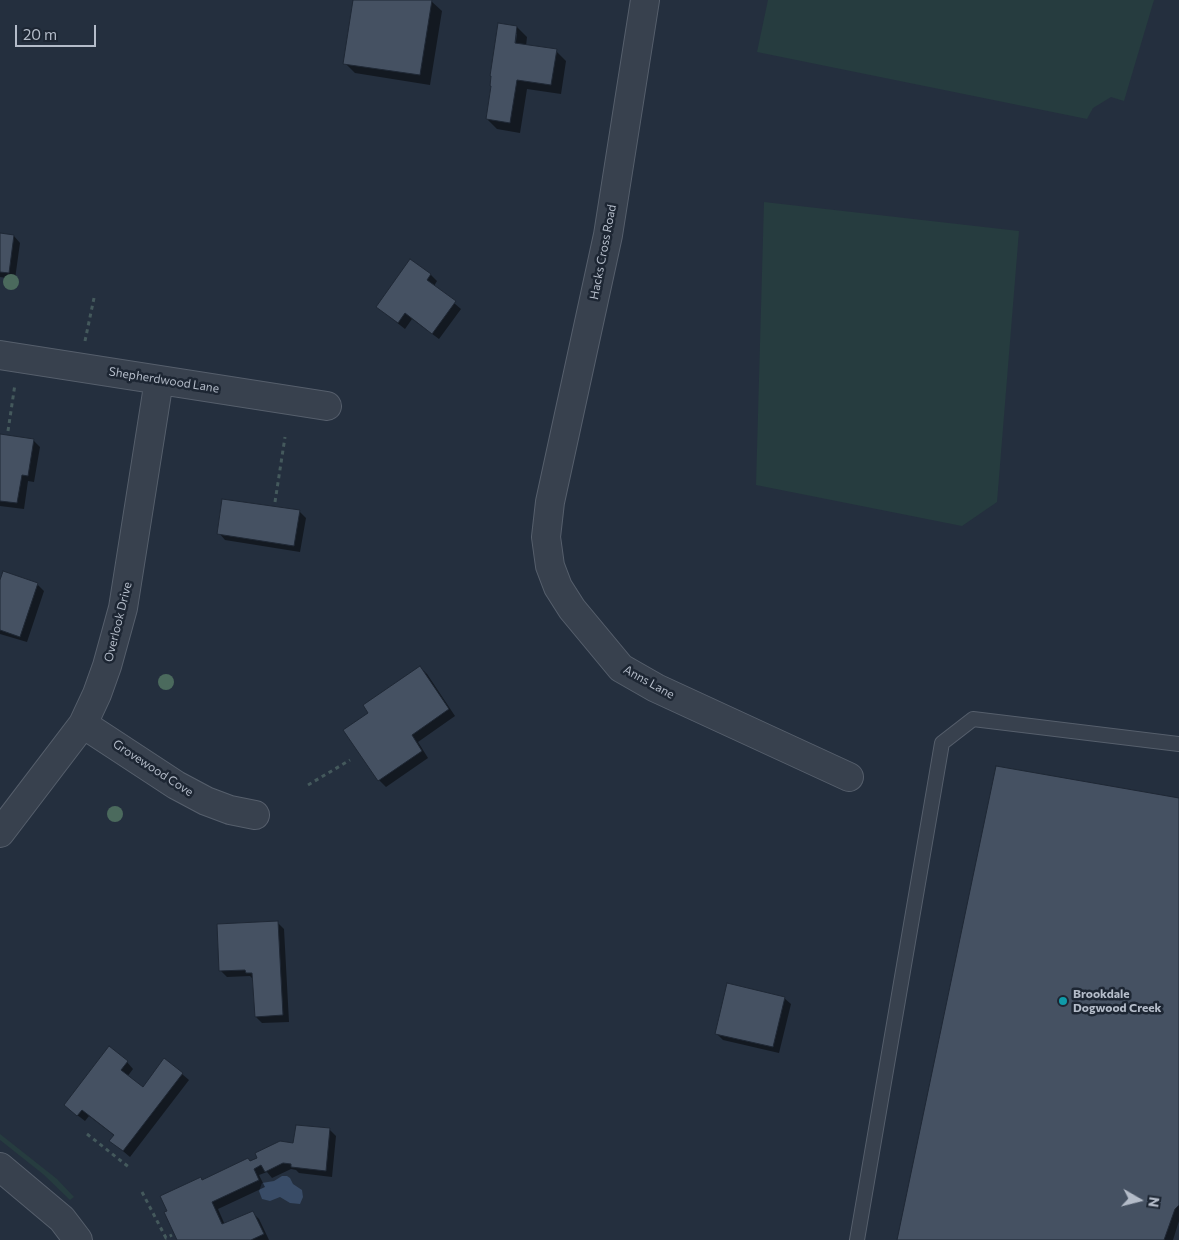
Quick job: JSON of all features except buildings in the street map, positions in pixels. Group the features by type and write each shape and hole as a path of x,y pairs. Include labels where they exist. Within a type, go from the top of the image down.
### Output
{"street":[{"name":"Hacks Cross Road","path":"550,502 608,234 645,0"},
{"name":"Shepherdwood Lane","path":"0,355 328,406"},
{"name":"Overlook Drive","path":"0,833 83,724 107,666 123,608 159,380"},
{"name":"Anns Lane","path":"550,502 546,537 550,566 558,587 572,609 621,668 656,688 849,777"},
{"name":"Grovewood Cove","path":"83,724 176,785 206,801 230,810 255,815"},
{"path":"0,1167 62,1219 78,1240"}],"lane":[{"path":"857,1240 942,743 973,719 1179,744"}],"path":[{"path":"84,348 94,298"},
{"path":"8,430 17,377"},
{"path":"275,502 285,438"},
{"path":"308,785 350,760"},
{"path":"87,1134 130,1168"},
{"path":"142,1192 166,1238 172,1235"}],"green space":[{"path":"768,0 1154,0 1124,101 1111,97 1093,108 1087,119 757,52"},
{"path":"764,202 1019,231 997,502 962,526 756,485"},
{"path":"0,1134 57,1179 74,1197 70,1200 43,1174 0,1140"}],"water":[{"path":"282,1176 290,1178 293,1184 302,1190 303,1197 300,1204 290,1203 280,1197 270,1201 262,1199 259,1191 262,1183 274,1181"}],"place":[{"name":"Brookdale Dogwood Creek","path":"1063,1001"}]}
